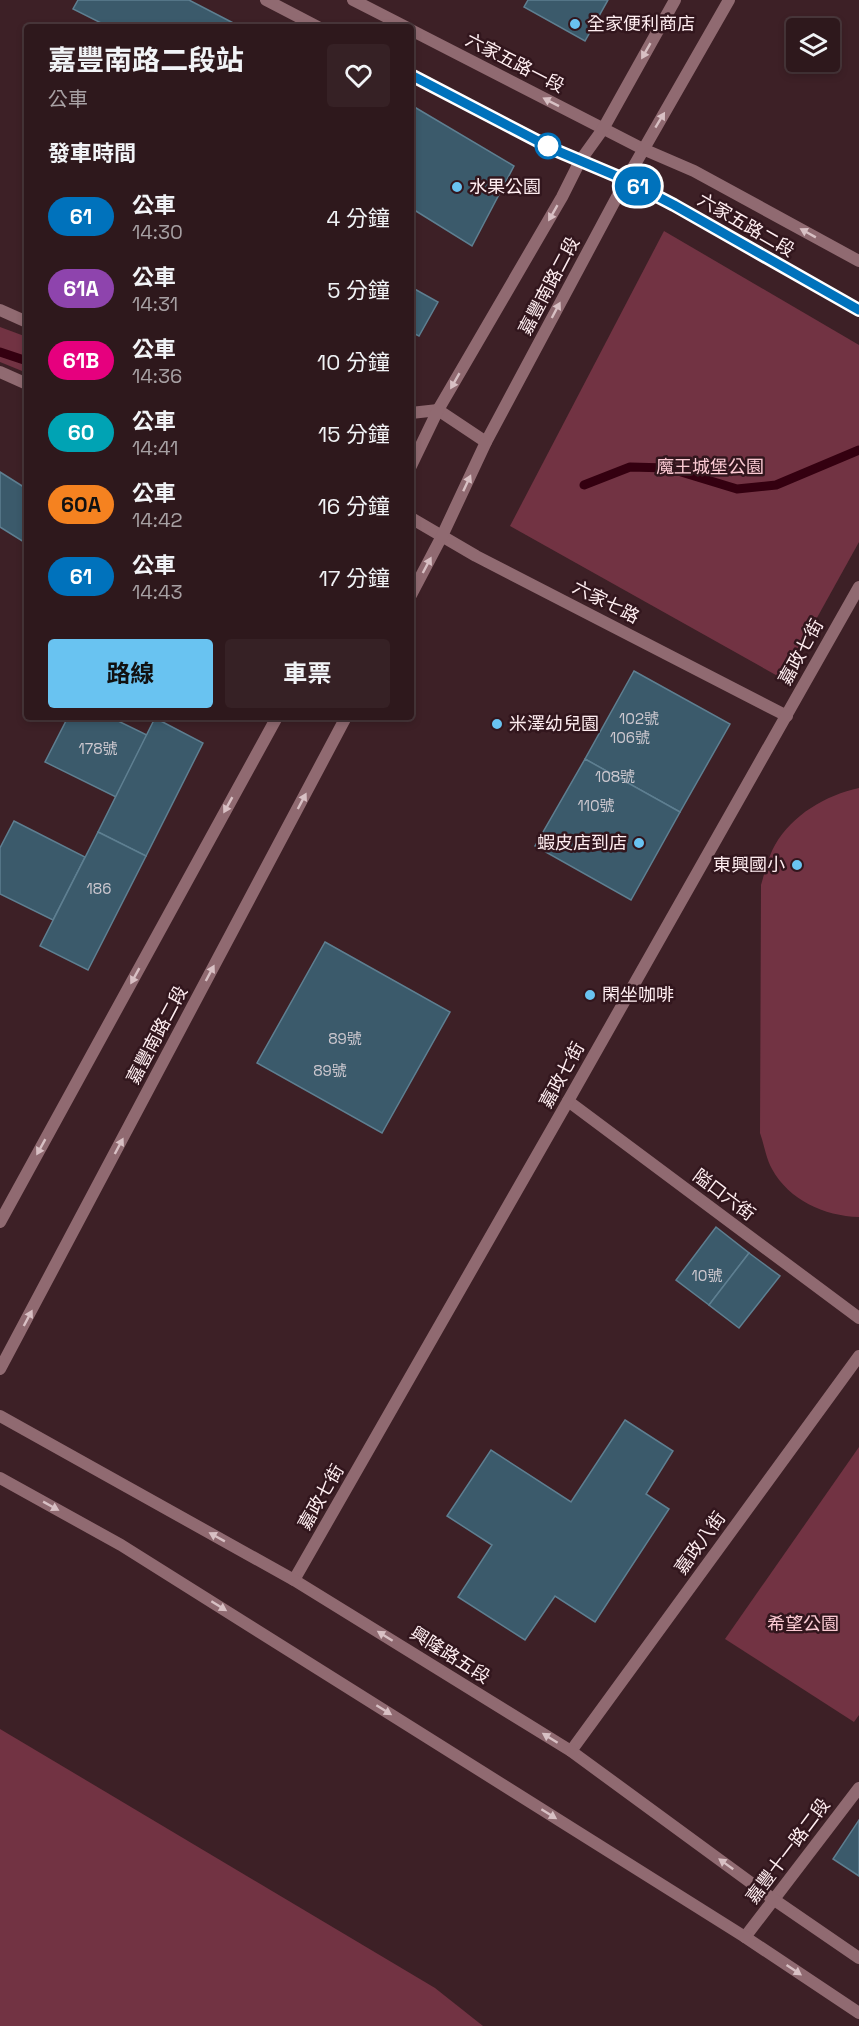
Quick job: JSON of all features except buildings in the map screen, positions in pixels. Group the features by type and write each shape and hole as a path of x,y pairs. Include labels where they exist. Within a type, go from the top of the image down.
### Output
{"street":[{"path":"266,0 312,24"},
{"path":"353,0 400,24"},
{"name":"嘉豐南路二段","path":"414,460 438,410 562,197 580,161 603,129 675,0"},
{"name":"嘉豐南路二段","path":"414,589 486,442 626,180 729,0"},
{"name":"六家五路一段","path":"414,32 603,129"},
{"path":"414,77 580,161"},
{"name":"六家五路二段","path":"603,129 694,171 859,261"},
{"name":"六家五路二段","path":"580,161 626,180 674,205 859,310"},
{"path":"0,310 24,321"},
{"path":"0,372 24,383"},
{"path":"414,413 438,410 486,442"},
{"name":"六家七路","path":"414,520 476,556 786,716"},
{"name":"嘉政七街","path":"294,1580 859,587"},
{"path":"0,1222 275,720"},
{"name":"嘉豐南路二段","path":"0,1370 344,720"},
{"name":"隘口六街","path":"568,1101 859,1318"},
{"name":"嘉政八街","path":"571,1751 859,1356"},
{"name":"興隆路五段","path":"0,1416 294,1580 571,1751 773,1899 859,1958"},
{"path":"0,1478 121,1545 745,1937 859,2013"},
{"name":"嘉豐十一路二段","path":"745,1937 859,1788"}],"green space":[{"name":"魔王城堡公園","path":"664,231 859,345 859,542 783,679 510,526"},
{"path":"0,327 24,336 24,372 0,362"},
{"path":"859,788 859,1217 821,1210 798,1198 779,1180 772,1169 760,1133 761,885 765,870 770,854 782,834 800,816 822,801"},
{"name":"希望公園","path":"859,1447 859,1715 854,1722 725,1639"},
{"path":"0,1729 435,1988 483,2026 0,2026"}],"waterway":[{"path":"0,352 24,360"},
{"path":"584,485 630,467 668,468 737,489 776,485 859,450"}],"bus line":[{"name":"61","path":"414,77 555,150 626,180 674,205 859,310"}],"place":[{"name":"全家便利商店","path":"575,24"},
{"name":"水果公園","path":"457,187"},
{"name":"米澤幼兒園","path":"497,724"},
{"name":"蝦皮店到店","path":"639,843"},
{"name":"東興國小","path":"797,865"},
{"name":"閑坐咖啡","path":"590,995"}]}
